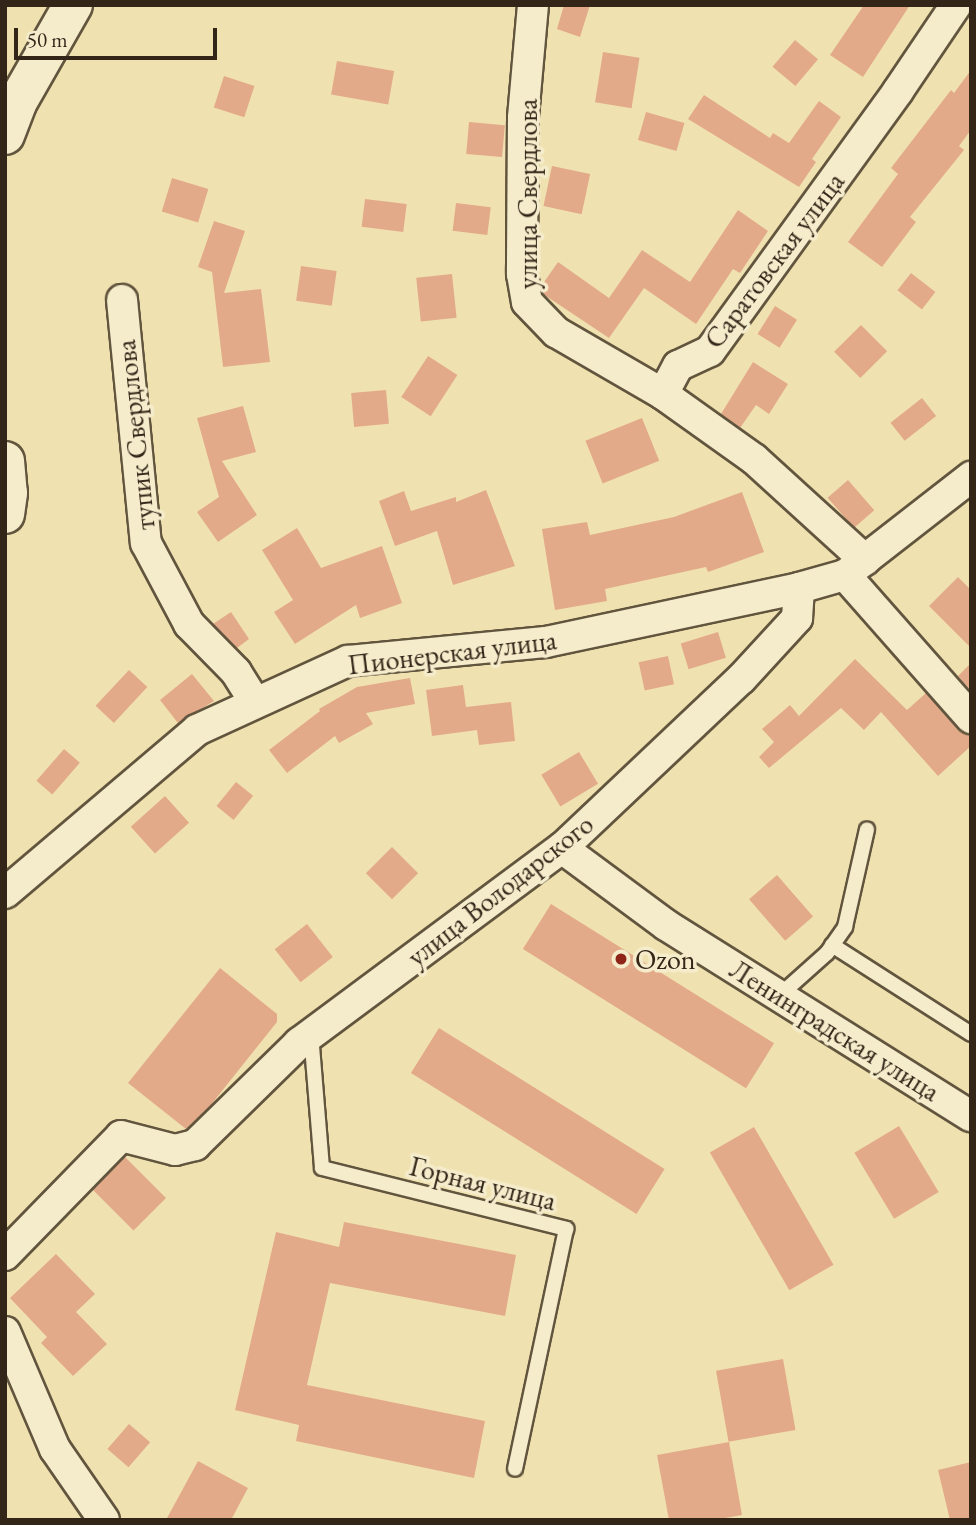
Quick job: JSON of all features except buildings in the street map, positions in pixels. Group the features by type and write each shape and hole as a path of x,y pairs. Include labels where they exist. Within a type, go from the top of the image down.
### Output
{"main road":[{"path":"5,135 17,103 73,5"},
{"path":"5,461 8,493 5,514"}],"street":[{"name":"улица Свердлова","path":"533,5 523,118 522,274 527,303 556,332 663,394"},
{"name":"Саратовская улица","path":"663,394 678,366 710,351 898,91 956,5"},
{"name":"тупик Свердлова","path":"122,300 146,543 189,624 236,673 255,703"},
{"path":"663,394 754,459 855,568 971,718"},
{"path":"799,588 855,568 971,477"},
{"name":"Пионерская улица","path":"5,893 197,730 348,661 546,642 799,588"},
{"name":"улица Володарского","path":"5,1255 121,1136 175,1150 195,1145 312,1034 562,848 741,679 797,618 799,588"},
{"name":"Ленинградская улица","path":"562,848 666,925 971,1116"},
{"path":"5,1332 55,1449 104,1520"}],"lane":[{"path":"780,995 832,946 845,927 867,829"},
{"path":"832,946 971,1034"},
{"name":"Горная улица","path":"312,1034 322,1168 566,1229 515,1469"}],"place":[{"name":"Ozon","path":"621,959"}]}
